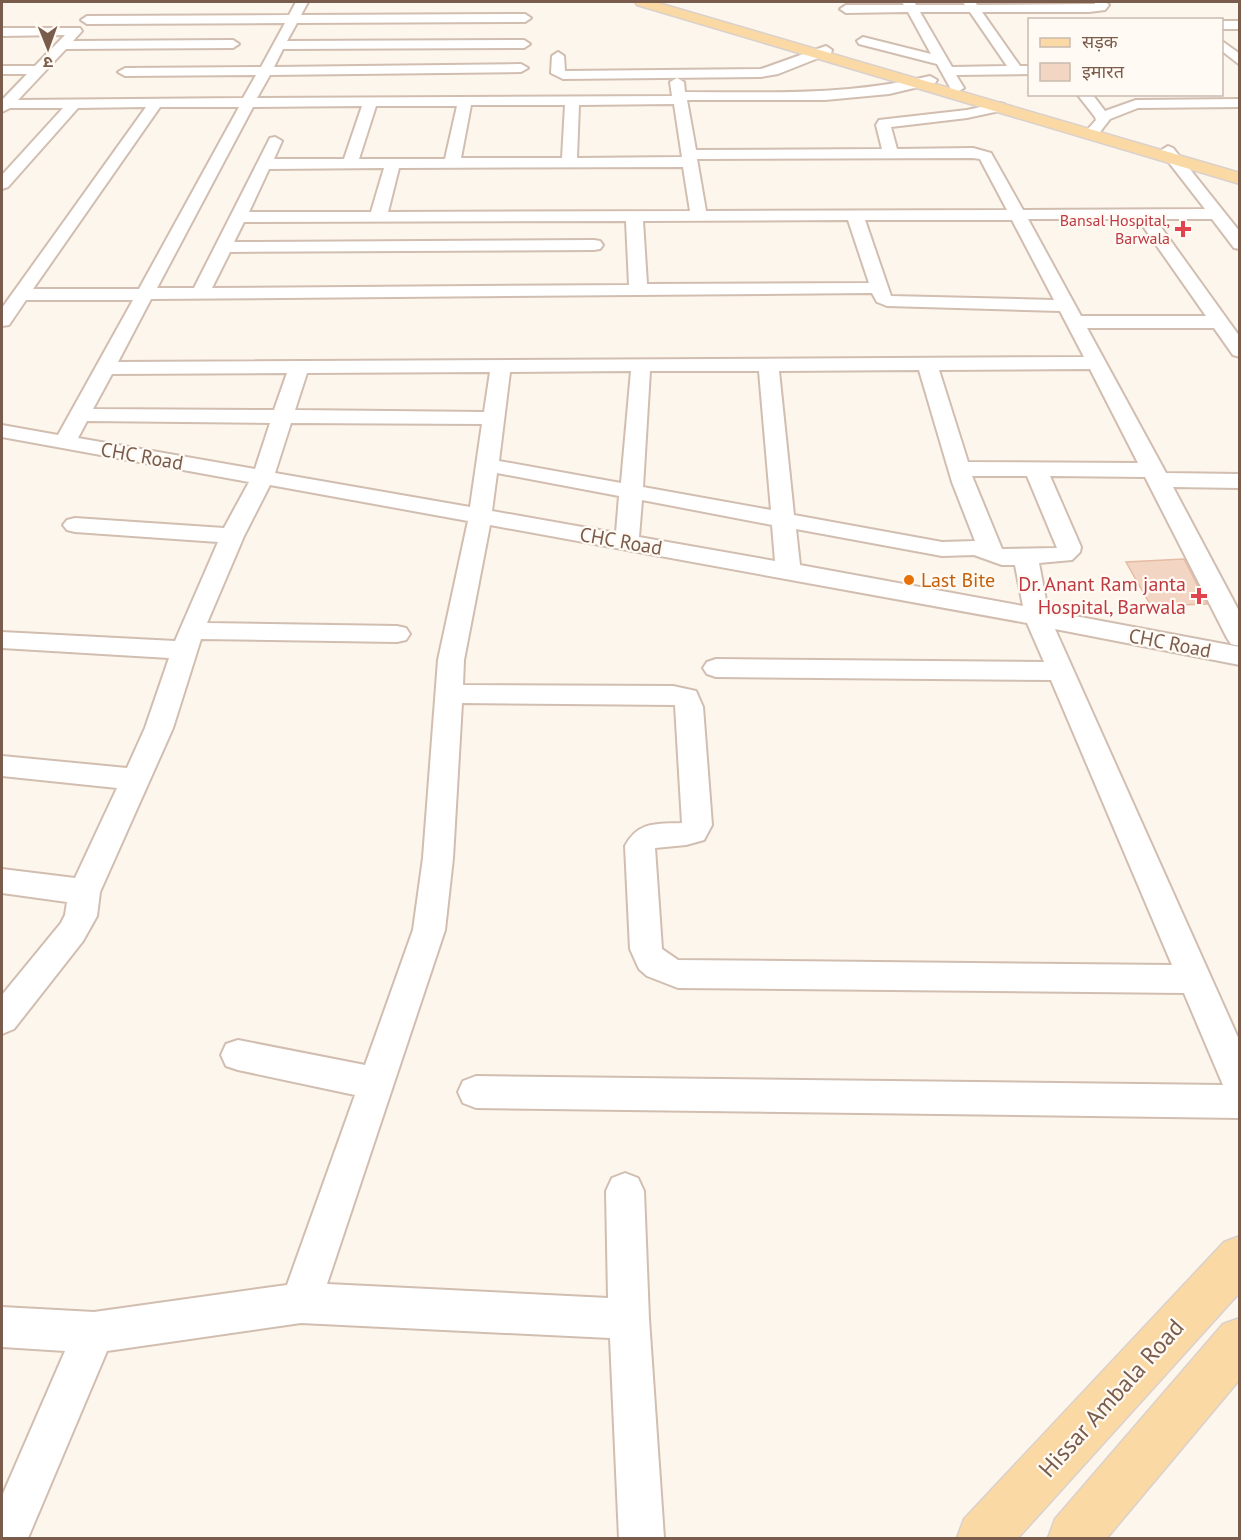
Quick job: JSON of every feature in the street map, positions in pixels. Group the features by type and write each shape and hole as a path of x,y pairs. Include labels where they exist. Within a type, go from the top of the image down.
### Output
{"main road":[{"path":"642,2 844,35"},
{"path":"663,2 844,35 923,81 999,107 1172,156 1239,172"},
{"path":"923,81 1098,123 1172,156 1239,179"},
{"name":"Hissar Ambala Road","path":"983,1539 1239,1258"},
{"path":"1074,1539 1239,1341"}],"street":[{"path":"119,79 225,58 259,2"},
{"path":"64,442 145,293 245,120 249,102 302,2"},
{"path":"2,44 147,45 225,58 266,70 564,56 560,75 769,72 790,64 844,35 909,5 971,5 1019,9 1037,5 1096,8 1103,5 1100,2"},
{"path":"476,6 527,5 525,18 527,59"},
{"path":"909,5 957,88"},
{"path":"971,5 991,26 1023,70"},
{"path":"3,101 18,91 97,8"},
{"path":"1019,9 1028,22"},
{"path":"87,20 170,15 248,20 525,18"},
{"path":"1223,25 1239,25"},
{"path":"2,32 76,31"},
{"path":"844,35 945,66 1023,70"},
{"path":"101,103 147,45"},
{"path":"279,45 527,59"},
{"path":"1223,47 1239,63"},
{"path":"660,56 680,98 699,216"},
{"path":"773,59 790,64"},
{"path":"1223,64 1239,63"},
{"path":"2,70 39,70"},
{"path":"3,101 156,103 572,101 825,96 889,90 923,81"},
{"path":"1085,96 1098,123 1136,104 1239,103"},
{"path":"350,163 360,119 371,101"},
{"path":"452,163 465,101"},
{"path":"569,163 572,101"},
{"path":"2,184 75,103"},
{"path":"2,321 156,103"},
{"path":"891,153 882,125 884,123 967,114 999,107"},
{"path":"201,293 275,141"},
{"path":"264,164 569,163 891,153 981,154 986,156 1156,475 1239,638"},
{"path":"1172,156 1239,244"},
{"path":"378,217 393,163"},
{"path":"1143,214 1221,322 1239,351"},
{"path":"237,218 1216,214"},
{"path":"855,215 883,298 894,302 1221,322"},
{"path":"594,216 594,290"},
{"path":"634,216 638,290"},
{"path":"223,247 594,257"},
{"path":"20,295 880,288"},
{"path":"927,363 960,469 992,555"},
{"path":"105,368 1097,363"},
{"path":"768,364 788,570"},
{"path":"627,542 641,365"},
{"path":"2,1020 72,932 81,916 84,892 159,728 188,640 232,536 263,477 298,366"},
{"path":"301,1303 429,930 438,858 451,660 480,516 501,366"},
{"path":"79,415 494,418"},
{"name":"CHC Road","path":"2,431 788,570 1239,656"},
{"path":"487,465 942,549 977,548 1002,558 1064,555 1068,552 1069,547 1036,470"},
{"path":"960,469 1156,475 1239,481"},
{"path":"75,525 232,536"},
{"path":"1026,557 1037,617 1239,1083"},
{"path":"2,640 188,640 397,634"},
{"path":"716,668 1060,671"},
{"path":"449,694 673,695 686,698 689,706 697,825 693,832 685,836 651,836 643,840 640,846 646,949 649,959 663,970 678,974 1194,980"},
{"path":"2,766 136,779"},
{"path":"2,881 84,892"},
{"path":"238,1055 376,1083"},
{"path":"476,1092 1239,1102"},
{"path":"624,1191 642,1539"},
{"path":"2,1327 94,1332 301,1303 629,1319"},
{"path":"6,1539 94,1332"}],"building":[{"path":"1184,559 1207,604 1151,606 1126,562"}],"place":[{"name":"Bansal Hospital, Barwala","path":"1183,229"},
{"name":"Last Bite","path":"909,580"},
{"name":"Dr. Anant Ram janta Hospital, Barwala","path":"1199,596"}]}
